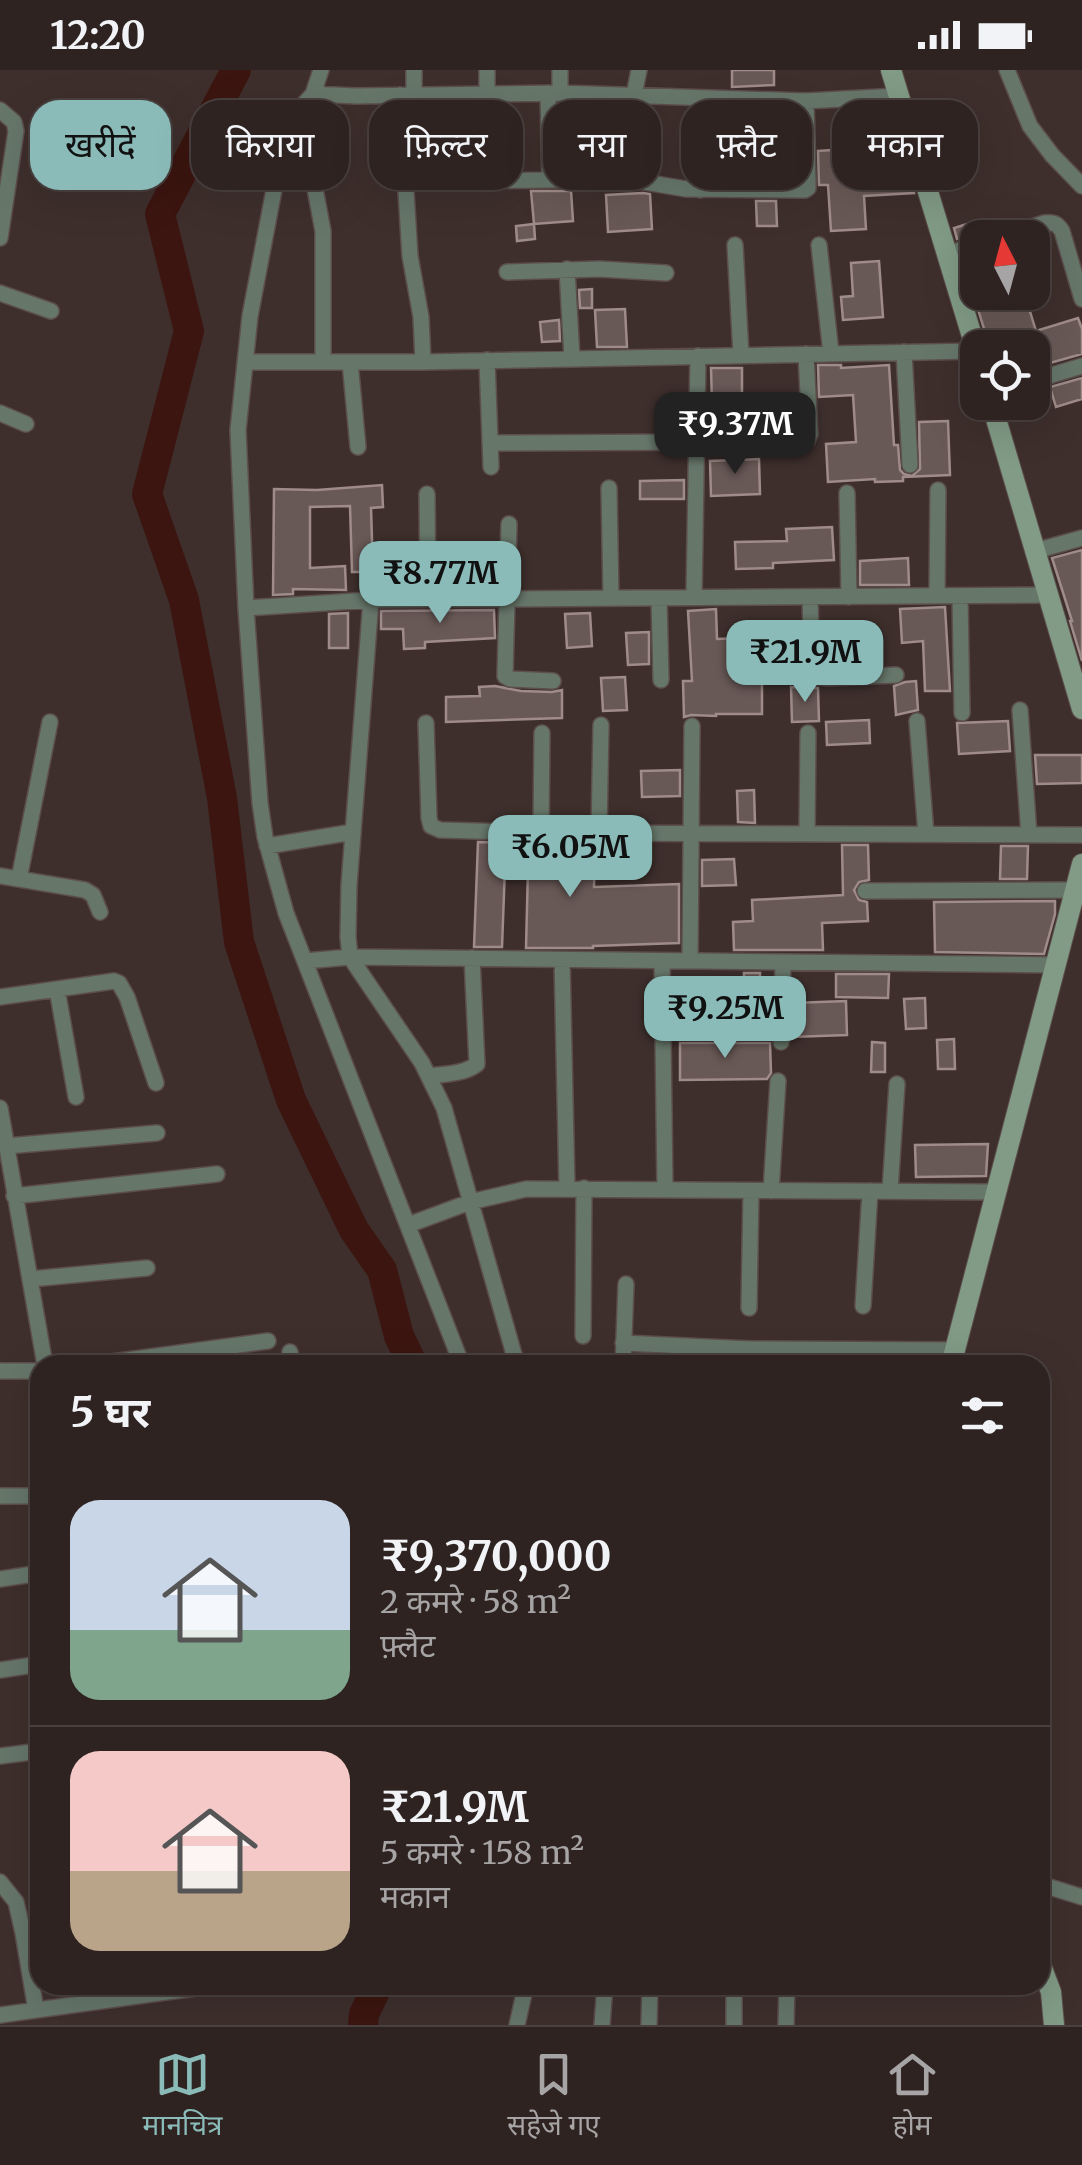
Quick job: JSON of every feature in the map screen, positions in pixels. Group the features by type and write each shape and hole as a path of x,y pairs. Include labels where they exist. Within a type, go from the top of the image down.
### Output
{"street":[{"path":"321,70 312,173 323,232 324,362"},
{"path":"414,70 407,95 410,256 423,362"},
{"path":"487,70 487,94"},
{"path":"554,100 560,70"},
{"path":"634,96 639,70"},
{"path":"891,70 970,330"},
{"path":"1007,70 1030,126 1082,186"},
{"path":"458,1355 276,884 260,803 238,430 250,316 285,132 292,117 318,94 554,93 771,100"},
{"path":"812,101 898,96"},
{"path":"0,110 14,122 16,131 0,238"},
{"path":"700,190 803,190"},
{"path":"1050,222 1062,231 1082,300"},
{"path":"735,245 741,355"},
{"path":"819,245 831,354"},
{"path":"948,254 960,250"},
{"path":"567,270 572,358"},
{"path":"506,272 666,273"},
{"path":"0,293 51,311"},
{"path":"904,352 910,465"},
{"path":"246,362 960,353"},
{"path":"490,443 808,439 806,354"},
{"path":"694,598 698,356"},
{"path":"486,360 491,468"},
{"path":"350,362 358,447"},
{"path":"1050,376 1082,366"},
{"path":"0,414 26,424"},
{"path":"996,420 1082,709"},
{"path":"609,488 611,598"},
{"path":"937,596 938,490"},
{"path":"847,493 849,596"},
{"path":"427,494 428,600"},
{"path":"509,524 505,676 510,680 553,681"},
{"path":"1035,550 1082,538"},
{"path":"246,608 371,600 1048,595"},
{"path":"960,596 962,714"},
{"path":"810,597 810,666 817,677 896,676"},
{"path":"658,598 661,680"},
{"path":"371,600 353,832 350,957 429,1076 444,1108 514,1355"},
{"path":"1020,710 1029,835"},
{"path":"917,721 926,834"},
{"path":"19,879 50,722"},
{"path":"426,723 431,826 440,830 1082,835"},
{"path":"600,833 601,725"},
{"path":"690,961 692,726"},
{"path":"540,833 542,733"},
{"path":"807,834 808,733"},
{"path":"268,846 353,832"},
{"path":"955,1355 1082,864"},
{"path":"0,876 85,890 94,895 100,912"},
{"path":"866,891 1075,890"},
{"path":"304,962 350,957 1056,965"},
{"path":"429,1076 478,1064 472,958"},
{"path":"562,960 583,1336"},
{"path":"662,961 665,1190"},
{"path":"781,1042 783,962"},
{"path":"0,997 119,983 156,1083"},
{"path":"57,989 76,1097"},
{"path":"771,1191 778,1081"},
{"path":"890,1191 897,1084"},
{"path":"0,1108 43,1355"},
{"path":"7,1146 157,1133"},
{"path":"14,1196 218,1174"},
{"path":"408,1225 470,1202 526,1189 997,1192"},
{"path":"749,1308 751,1191"},
{"path":"863,1306 870,1191"},
{"path":"30,1279 147,1268"},
{"path":"623,1355 626,1284"},
{"path":"185,1355 268,1341"},
{"path":"623,1343 893,1355"},
{"path":"0,1372 30,1371"},
{"path":"0,1496 30,1496"},
{"path":"0,1579 30,1574"},
{"path":"0,1670 30,1666"},
{"path":"0,1756 30,1752"},
{"path":"0,1882 30,1928"},
{"path":"1050,1887 1082,1897"},
{"path":"1050,1988 1054,2025"},
{"path":"35,1995 36,2010"},
{"path":"0,2016 135,1995"},
{"path":"516,2025 524,1995"},
{"path":"602,2025 604,1995"},
{"path":"648,2025 650,1995"},
{"path":"734,1995 734,2025"},
{"path":"786,2025 787,1995"},
{"path":"62,2006 64,2025"}],"building":[{"path":"732,70 774,70 774,85 732,87"},
{"path":"832,150 832,190 914,193 864,196 866,229 831,231 828,185 819,185 818,151"},
{"path":"531,191 571,191 573,221 534,224"},
{"path":"650,194 652,229 608,232 606,195"},
{"path":"756,201 776,201 777,226 757,226"},
{"path":"534,224 535,239 517,241 516,226"},
{"path":"879,261 883,317 843,320 841,297 853,296 851,263"},
{"path":"592,289 592,308 580,308 579,290"},
{"path":"625,309 627,347 597,347 595,310"},
{"path":"978,310 1030,310 1036,330 984,330"},
{"path":"1078,318 1082,354 1050,363 1050,330 1039,330"},
{"path":"559,320 560,341 542,342 540,322"},
{"path":"818,365 889,365 894,445 898,445 900,470 912,476 920,469 919,422 948,421 950,475 903,477 903,481 828,482 826,444 856,442 853,395 819,397"},
{"path":"711,368 742,368 742,404 712,405"},
{"path":"1082,378 1082,399 1056,407 1050,387"},
{"path":"759,459 760,494 711,496 710,461"},
{"path":"684,480 684,499 640,499 640,481"},
{"path":"382,485 383,507 371,508 373,572 352,572 350,506 310,507 310,568 345,566 346,590 293,589 293,594 273,595 274,489"},
{"path":"832,527 834,560 736,569 735,542 787,541 786,529"},
{"path":"1082,550 1082,661 1052,558"},
{"path":"908,558 909,585 860,585 860,561"},
{"path":"945,607 950,691 925,691 923,641 902,643 900,609"},
{"path":"716,609 717,639 740,638 742,680 762,680 762,714 684,717 683,681 692,681 688,611"},
{"path":"494,610 495,638 425,642 425,648 404,649 403,629 381,629 381,611"},
{"path":"348,613 348,648 329,648 329,614"},
{"path":"590,613 592,646 567,648 565,614"},
{"path":"649,632 649,664 628,665 626,633"},
{"path":"625,677 627,710 603,711 601,678"},
{"path":"916,681 918,710 896,715 894,686"},
{"path":"479,687 521,691 562,690 562,718 446,722 446,697 480,696"},
{"path":"791,687 818,688 819,721 792,722"},
{"path":"869,720 870,743 827,745 826,722"},
{"path":"1008,721 1010,751 959,754 957,723"},
{"path":"1035,755 1082,755 1082,783 1037,784"},
{"path":"680,770 680,796 642,797 641,771"},
{"path":"754,790 755,823 738,822 737,791"},
{"path":"478,842 595,844 594,887 679,884 679,943 526,948 528,868 505,867 502,947 474,947"},
{"path":"842,845 868,845 869,880 859,882 854,890 859,900 867,902 868,921 822,923 823,950 734,950 733,922 753,921 752,900 843,895"},
{"path":"1001,846 1028,846 1027,879 1000,879"},
{"path":"734,859 736,885 702,886 702,860"},
{"path":"1055,901 1044,954 935,952 934,902"},
{"path":"744,973 760,973 760,1003 743,1003"},
{"path":"836,974 889,974 888,998 836,997"},
{"path":"925,998 926,1028 906,1029 904,999"},
{"path":"846,1001 847,1035 792,1037 793,1003"},
{"path":"954,1039 955,1069 938,1069 937,1040"},
{"path":"872,1042 885,1043 885,1072 871,1072"},
{"path":"680,1043 770,1043 771,1073 767,1079 680,1080"},
{"path":"988,1144 986,1176 916,1177 915,1145"}],"waterway":[{"path":"236,70 160,214 189,331 147,494 184,600 222,798 239,942 291,1100 354,1230 382,1270 399,1336 408,1355"},
{"path":"363,2025 373,1995"}]}
